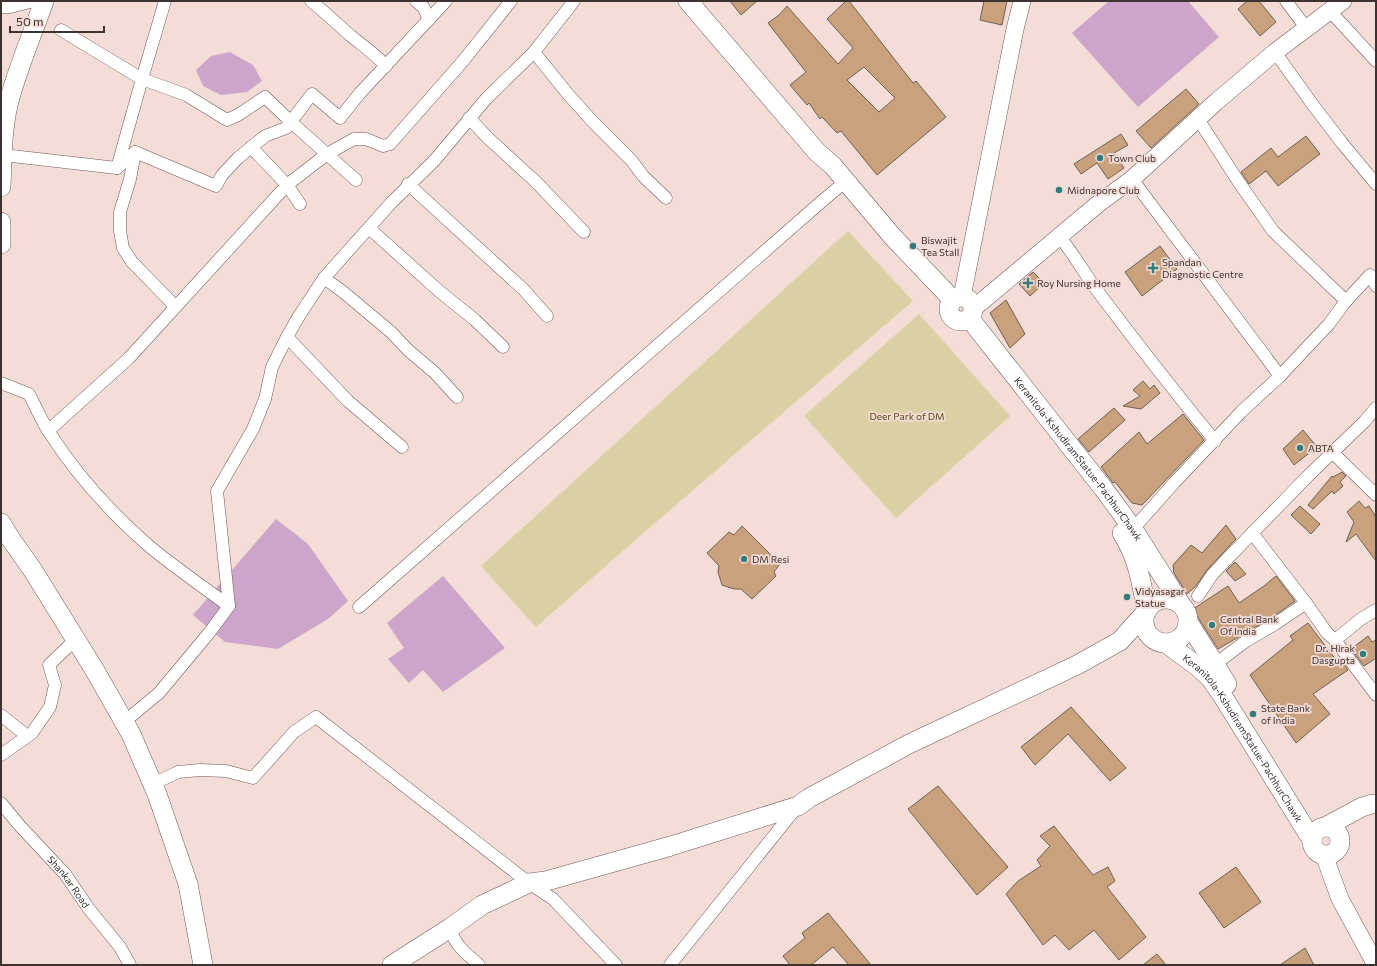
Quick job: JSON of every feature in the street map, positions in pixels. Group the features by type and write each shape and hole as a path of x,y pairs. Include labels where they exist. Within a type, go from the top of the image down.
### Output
{"main road":[{"path":"1,187 5,112 16,77 44,1"},
{"name":"Keranitola-KshudiramStatue-PachhurChawk","path":"688,1 817,152 834,166 842,185 961,309 1102,488 1132,528 1186,612 1188,622 1214,664 1324,833"},
{"path":"1,222 1,244"},
{"name":"Keranitola-KshudiramStatue-PachhurChawk","path":"961,309 1117,524 1130,545 1138,565 1146,612 1144,623 1148,633 1197,666 1210,678 1324,833"},
{"path":"1,523 32,569 94,669 131,734 153,784 188,884 203,965"},
{"path":"392,965 450,928 482,905 528,883 546,881 664,848 798,806 809,798 909,744 1077,665 1120,641 1146,612 1151,604 1160,599 1171,599 1180,604"},
{"path":"1120,641 1174,642 1181,637 1186,630 1188,622"},
{"path":"1324,833 1362,807 1374,803"},
{"name":"Keranitola-KshudiramStatue-PachhurChawk","path":"1324,833 1313,847 1318,853 1324,855"}],"street":[{"path":"1,7 10,7 34,1"},
{"path":"117,168 165,1"},
{"path":"311,1 351,36 372,51 386,66"},
{"path":"416,1 424,8 429,20"},
{"path":"135,152 216,186 222,175 238,158 264,136 286,128 312,94 340,118 360,93 446,1"},
{"path":"48,431 129,358 287,185 327,154 354,139 366,139 383,146 390,144 463,61 511,1"},
{"path":"124,722 159,693 209,633 229,606 217,491 253,429 265,399 272,367 286,337 324,278 408,184 434,161 486,99 534,52 574,1"},
{"path":"961,309 1015,29 1022,1"},
{"path":"1286,1 1307,29"},
{"path":"961,309 1132,179 1275,52 1337,6 1376,61"},
{"path":"60,30 142,78 186,95 227,120 265,97 356,180"},
{"path":"534,52 593,122 632,161 643,176 666,198"},
{"path":"1275,52 1342,143 1376,184"},
{"path":"469,118 488,138 536,182 584,232"},
{"path":"1198,119 1238,181 1273,231 1346,301"},
{"path":"251,147 287,185 300,204"},
{"path":"3,155 117,168 135,152"},
{"path":"135,152 130,179 120,212 120,231 123,248 132,262 175,306"},
{"path":"1132,179 1280,376"},
{"path":"408,184 523,290 547,316"},
{"path":"359,607 816,206 842,185"},
{"path":"369,228 439,291 475,320 503,347"},
{"path":"1059,236 1073,253 1095,288 1161,375 1215,440"},
{"path":"1132,528 1242,412 1280,376 1329,324 1346,301 1373,272"},
{"path":"1373,272 1376,286"},
{"path":"324,278 391,332 408,350 435,373 457,398"},
{"path":"286,337 323,373 348,401 402,448"},
{"path":"1,383 29,394 48,431 86,483 130,528 149,546 229,606"},
{"path":"1198,596 1212,575 1309,475 1364,422 1376,408"},
{"path":"1333,453 1376,495"},
{"path":"1252,533 1327,633 1335,640 1376,694"},
{"path":"1214,664 1306,603"},
{"path":"1335,640 1361,619 1376,610"},
{"path":"1,755 32,733 50,707 55,684 49,665 75,640"},
{"path":"1,715 27,736"},
{"path":"153,784 178,772 200,770 226,770 253,778 294,732 316,717 528,883 553,899 616,965"},
{"name":"Shankar Road","path":"1,803 20,826 65,874 89,909 120,947 130,965"},
{"path":"670,965 798,806"},
{"path":"1324,855 1340,899 1376,965"},
{"path":"450,928 457,945 479,965"}],"green space":[{"path":"848,231 913,301 536,627 481,566"},
{"name":"Deer Park of DM","path":"919,314 1010,416 896,518 804,416"}],"shaded area":[{"path":"1109,1 1188,1 1219,37 1138,107 1072,33"},
{"path":"230,52 253,65 262,81 247,92 221,95 203,86 196,70 211,56"},
{"path":"276,519 308,544 348,601 328,619 278,649 225,642 193,615"},
{"path":"443,576 505,648 443,692 423,670 409,683 388,659 404,648 387,623"}],"building":[{"path":"730,1 757,1 741,15"},
{"path":"846,1 849,1 913,83 916,81 946,117 877,175 841,131 837,133 822,117 820,119 809,103 807,105 790,85 806,72 768,23 779,15 787,6 838,64 853,48 827,19","holes":["864,67 895,98 879,112 847,80"]},
{"path":"984,1 1007,1 1002,25 980,20"},
{"path":"1247,1 1259,1 1276,22 1260,36 1238,9"},
{"path":"1186,89 1199,104 1151,148 1136,131"},
{"name":"Town Club","path":"1121,134 1128,145 1114,153 1124,168 1108,179 1097,163 1081,174 1074,164"},
{"path":"1306,136 1320,154 1278,186 1266,171 1249,184 1241,172 1271,148 1278,157"},
{"path":"1160,246 1177,269 1142,296 1125,272"},
{"path":"1033,272 1044,283 1030,296 1019,284"},
{"path":"1006,300 1025,334 1010,348 990,313"},
{"path":"1143,381 1150,389 1154,385 1160,393 1141,409 1123,406 1140,396 1133,390"},
{"path":"1114,408 1125,420 1089,452 1078,439"},
{"path":"1183,414 1204,440 1142,505 1132,503 1115,482 1113,483 1101,467 1139,432 1147,444"},
{"name":"ABTA","path":"1303,430 1317,447 1294,465 1283,449"},
{"path":"1342,472 1346,476 1340,482 1343,486 1334,494 1332,491 1313,509 1308,505 1332,476 1333,477"},
{"path":"1359,501 1365,508 1369,506 1376,517 1376,561 1356,534 1346,542 1354,522 1347,512"},
{"path":"1300,506 1320,524 1311,534 1291,515"},
{"path":"1226,525 1236,539 1207,570 1196,586 1187,594 1174,573 1173,565 1191,545 1202,553"},
{"name":"DM Resi","path":"742,526 780,564 774,572 776,576 752,599 741,589 734,589 722,585 718,572 719,566 707,553 729,532 734,535"},
{"path":"1235,562 1246,574 1235,581 1226,571"},
{"path":"1276,576 1295,601 1271,618 1218,649 1197,616 1190,611 1228,586 1239,603"},
{"path":"1308,623 1336,660 1339,658 1348,670 1313,694 1330,714 1296,743 1250,675 1293,640 1290,636"},
{"name":"Dr. Hirak Dasgupta","path":"1368,636 1372,642 1376,640 1376,658 1364,666 1351,649"},
{"path":"1071,707 1126,768 1110,781 1068,734 1035,765 1021,747"},
{"path":"938,786 1008,867 977,895 908,809"},
{"path":"1054,826 1093,875 1108,867 1115,881 1107,887 1146,937 1119,960 1094,930 1069,950 1055,935 1043,945 1006,894 1018,881 1041,866 1037,860 1050,846 1040,836"},
{"path":"1236,867 1261,902 1224,928 1199,893"},
{"path":"828,913 871,965 849,965 833,947 811,965 790,965 783,956 805,938 802,933"},
{"path":"1305,948 1314,965 1280,965"},
{"path":"1157,954 1166,965 1143,965"}],"place":[{"name":"Town Club","path":"1100,158"},
{"name":"Midnapore Club","path":"1059,190"},
{"name":"Biswajit Tea Stall","path":"913,246"},
{"name":"Spandan Diagnostic Centre","path":"1153,268"},
{"name":"Roy Nursing Home","path":"1028,283"},
{"name":"ABTA","path":"1300,448"},
{"name":"DM Resi","path":"744,559"},
{"name":"Vidyasagar Statue","path":"1127,597"},
{"name":"Central Bank Of India","path":"1212,625"},
{"name":"Dr. Hirak Dasgupta","path":"1363,654"},
{"name":"State Bank of India","path":"1253,714"}]}
